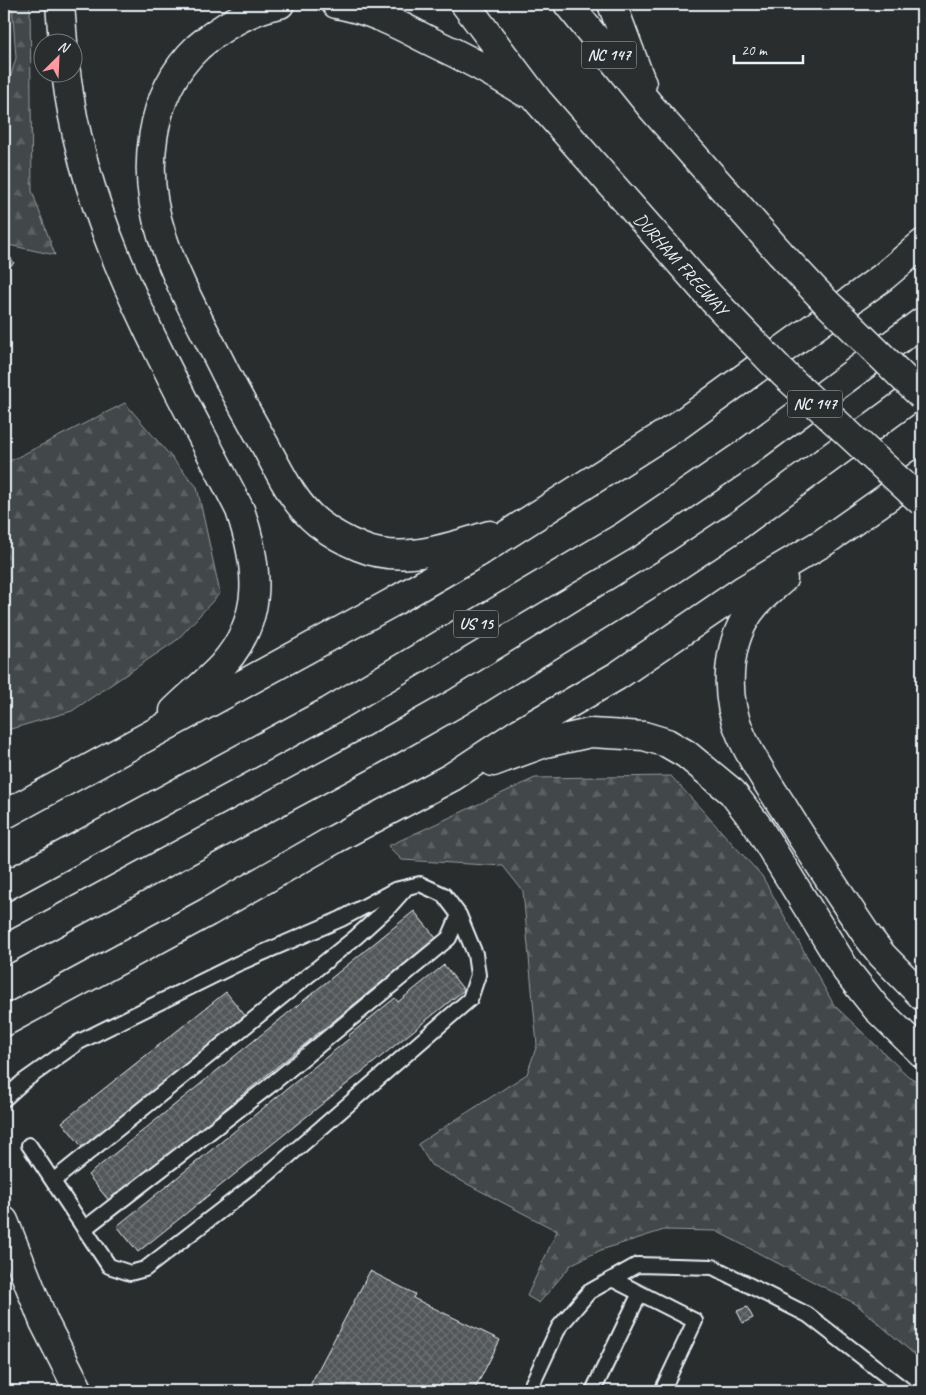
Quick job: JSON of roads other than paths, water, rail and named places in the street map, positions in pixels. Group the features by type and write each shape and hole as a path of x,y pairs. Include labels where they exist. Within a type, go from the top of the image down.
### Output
{"main road":[{"path":"60,4 62,32"},
{"path":"280,4 241,19 211,36 188,57 170,84 159,108 153,136 151,175 154,207 161,235 175,270 233,387 284,479 299,502 317,522 336,536 362,548 402,556 427,552 516,528"},
{"path":"336,4 388,18 463,56 538,101"},
{"name":"DURHAM FREEWAY","path":"464,4 538,101 714,300 784,374 922,502"},
{"name":"NC 147","path":"568,4 650,107 780,253 839,316 922,396"},
{"path":"612,4 650,107"},
{"path":"68,82 76,129 105,230 142,315 240,510 251,542 254,564 255,596 243,637 221,667 148,735"},
{"path":"4,815 393,602 516,528 687,419 883,277 922,244"},
{"name":"US 15","path":"4,887 328,712 624,536 746,453 922,322"},
{"path":"4,950 368,753 458,702 665,574 740,524 922,390"},
{"path":"4,1022 208,912 335,839 452,777 520,732 617,676 743,590 824,542 922,473"},
{"path":"824,542 761,600 744,621 736,642 731,664 730,688 733,714 741,736 770,786 866,934 882,955 922,996"},
{"path":"452,777 545,743 590,733 644,736 667,743 686,754 732,792 762,832 846,970 883,1016 922,1053"},
{"path":"4,1221 44,1322 79,1391"}],"lane":[{"path":"4,1099 24,1081 79,1042 237,964 342,919 395,890 420,884 444,895 459,915 475,954 478,975 470,999 276,1168 146,1269 130,1273 109,1266 29,1145"},
{"path":"53,1182 356,937 389,907 406,888"},
{"path":"84,1228 268,1086 449,938 459,915"},
{"path":"529,1391 559,1327 589,1292 637,1265 713,1267 808,1315 906,1391"},
{"path":"612,1280 694,1321 662,1391"},
{"path":"593,1391 640,1293"}]}
